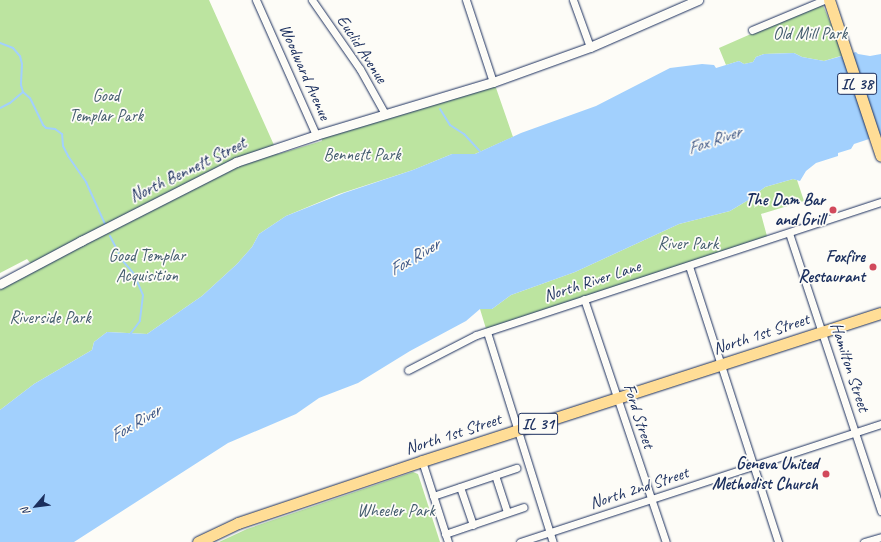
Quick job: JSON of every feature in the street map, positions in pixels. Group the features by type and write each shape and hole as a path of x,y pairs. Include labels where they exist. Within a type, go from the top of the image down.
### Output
{"main road":[{"name":"North Bennett Street","path":"0,284 80,241 236,162 316,135 493,82 590,47 698,0"},
{"name":"IL 38","path":"830,0 881,156"},
{"name":"North 1st Street","path":"198,542 238,523 422,461 881,313"}],"street":[{"name":"Woodward Avenue","path":"256,0 316,135"},
{"name":"Euclid Avenue","path":"312,0 360,69 385,114"},
{"path":"466,0 493,82"},
{"path":"573,0 590,47"},
{"path":"752,30 824,0"},
{"name":"North River Lane","path":"408,370 476,335 881,202"},
{"name":"Hamilton Street","path":"789,233 881,511"},
{"path":"689,266 778,542"},
{"name":"Ford Street","path":"584,299 666,542"},
{"path":"487,332 553,542"},
{"name":"North 2nd Street","path":"520,542 881,424"},
{"path":"422,461 448,542"},
{"path":"433,496 516,468"},
{"path":"496,475 507,512"},
{"path":"460,487 473,525"},
{"path":"445,534 524,507"},
{"path":"864,542 881,536"}],"green space":[{"path":"0,0 209,0 278,154 322,141 321,136 495,85 513,137 475,154 452,154 413,170 339,194 286,216 259,234 252,247 237,264 202,296 147,334 107,332 94,342 92,350 34,384 0,410 0,287 31,264 27,259 0,273"},
{"name":"Old Mill Park","path":"822,3 844,55 824,61 802,57 794,53 764,54 756,57 753,62 744,64 739,61 726,65 719,48"},
{"name":"River Park","path":"793,179 797,180 804,201 761,214 768,240 487,332 480,309 492,309 511,295 575,272 679,224 730,211 750,199 765,187"},
{"name":"Wheeler Park","path":"413,472 418,474 440,542 219,542 247,529"}],"water":[{"name":"Fox River","path":"856,52 858,54 870,56 881,54 881,135 854,144 851,149 838,153 838,156 816,163 806,171 800,181 793,179 765,187 750,199 730,211 679,224 575,272 511,295 492,309 480,309 466,321 410,351 358,383 319,398 296,414 228,443 74,542 0,542 0,410 34,384 92,350 94,342 107,332 147,334 202,296 237,264 252,247 259,234 286,216 344,193 413,170 452,154 475,154 521,133 596,106 670,68 702,64 714,65 716,68 739,61 744,64 753,62 756,57 764,54 794,53 802,57 824,61"}],"waterway":[{"path":"0,43 13,48 20,56 22,64 21,85 23,92 30,98 43,125 46,128 55,129 62,134 63,146 86,182 105,224"},
{"path":"0,108 10,103 23,92"},
{"path":"440,109 450,125 464,134 480,151"},
{"path":"110,236 122,260 134,274 143,295 140,321 131,333 132,336"}],"place":[{"name":"The Dam Bar and Grill","path":"833,210"},
{"name":"Foxfire Restaurant","path":"873,267"},
{"name":"Geneva United Methodist Church","path":"826,474"}],"park label":[{"name":"Good Templar Park","path":"106,106"},
{"name":"Bennett Park","path":"362,155"},
{"name":"Good Templar Acquisition","path":"147,266"},
{"name":"Riverside Park","path":"50,318"}]}
